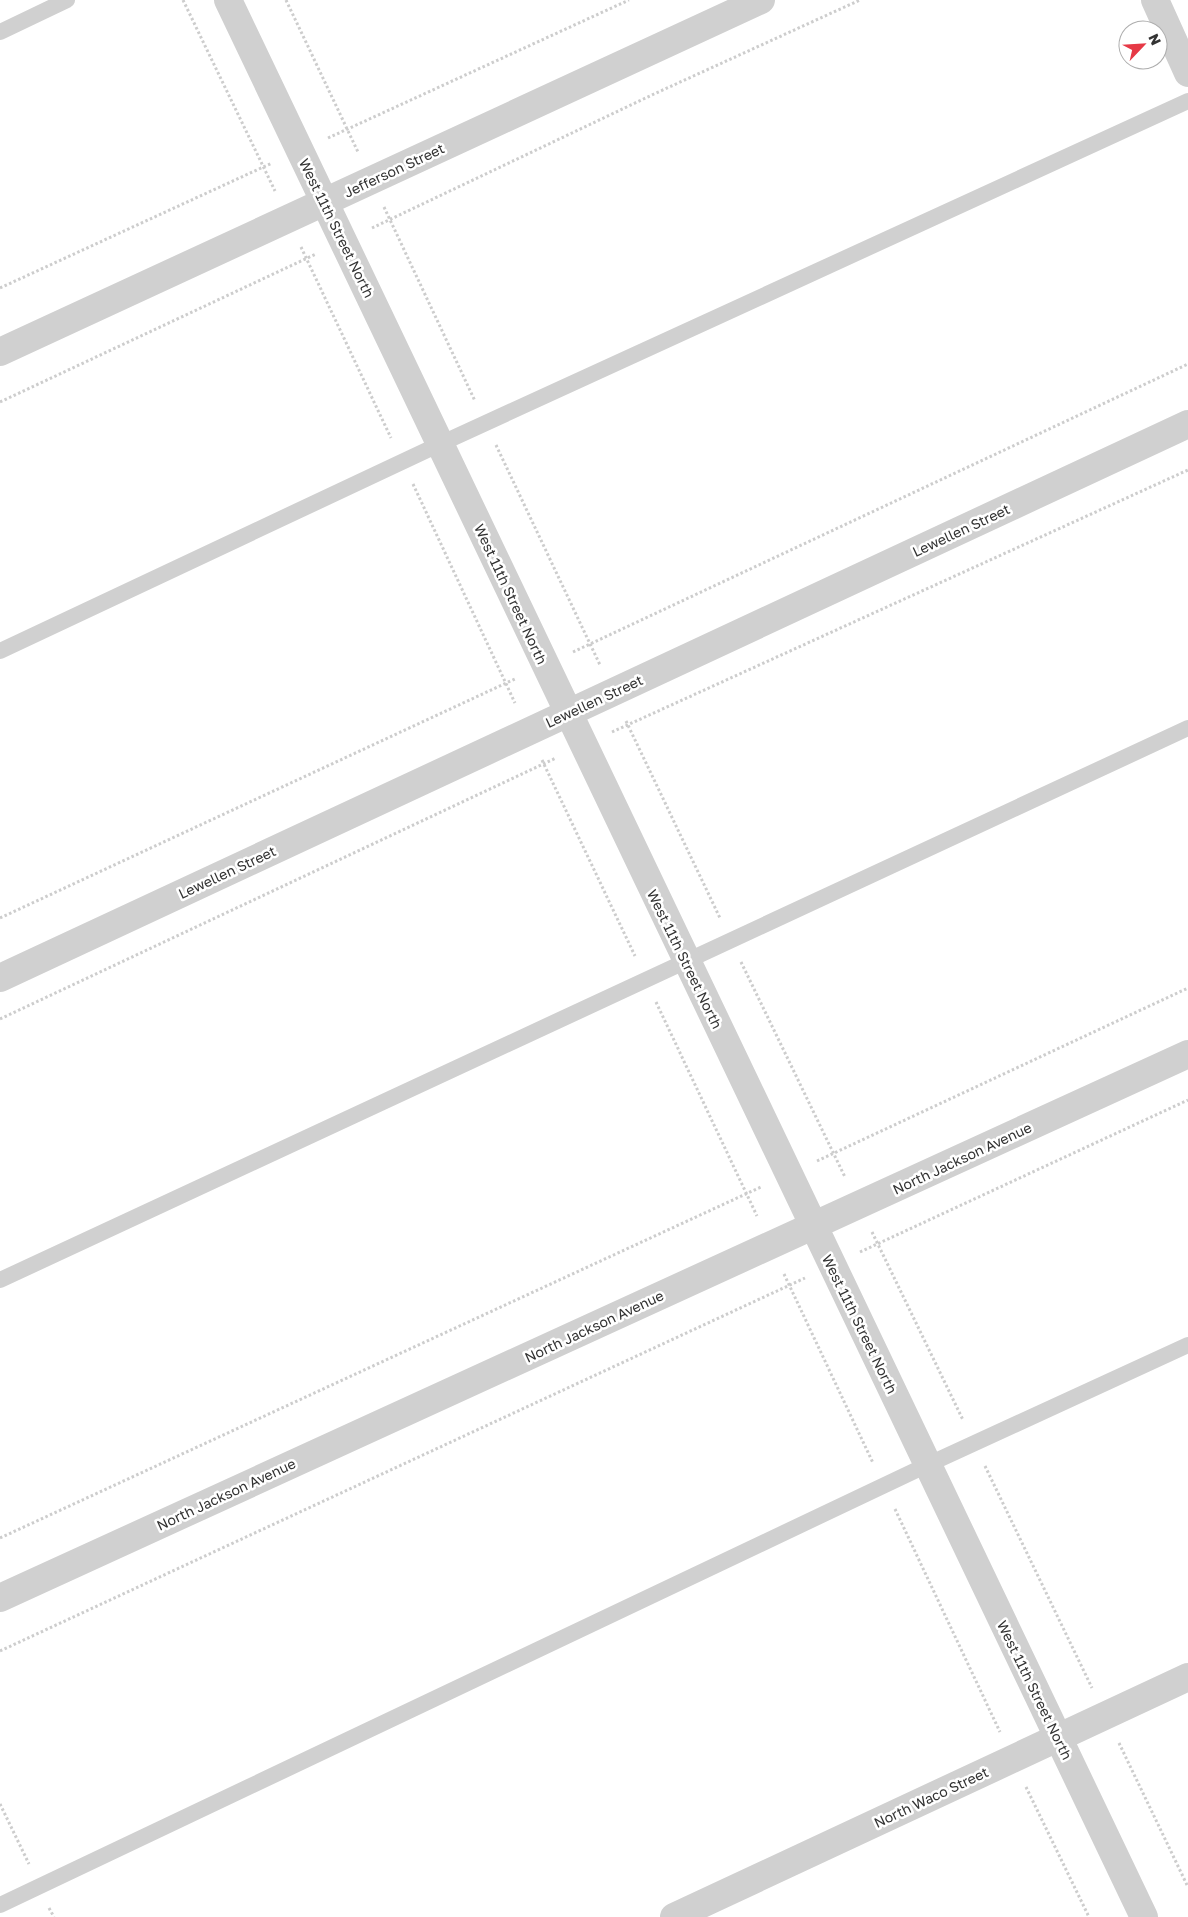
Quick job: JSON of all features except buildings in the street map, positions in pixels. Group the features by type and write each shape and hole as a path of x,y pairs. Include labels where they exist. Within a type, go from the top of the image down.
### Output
{"street":[{"name":"West 11th Street North","path":"228,0 1144,1917"},
{"name":"Jefferson Street","path":"0,352 761,0"},
{"path":"1155,0 1188,73"},
{"name":"Lewellen Street","path":"0,978 1188,424"},
{"name":"North Jackson Avenue","path":"0,1598 1188,1054"},
{"name":"North Waco Street","path":"674,1917 1188,1677"}],"lane":[{"path":"0,32 67,0"},
{"path":"0,651 440,444 1188,101"},
{"path":"0,1280 1188,728"},
{"path":"0,1905 928,1465 1188,1345"}],"path":[{"path":"183,0 1089,1917"},
{"path":"0,402 860,0"},
{"path":"0,918 1188,364"},
{"path":"0,1538 1188,988"},
{"path":"0,1651 1188,1100"},
{"path":"0,1804 54,1917"}]}
